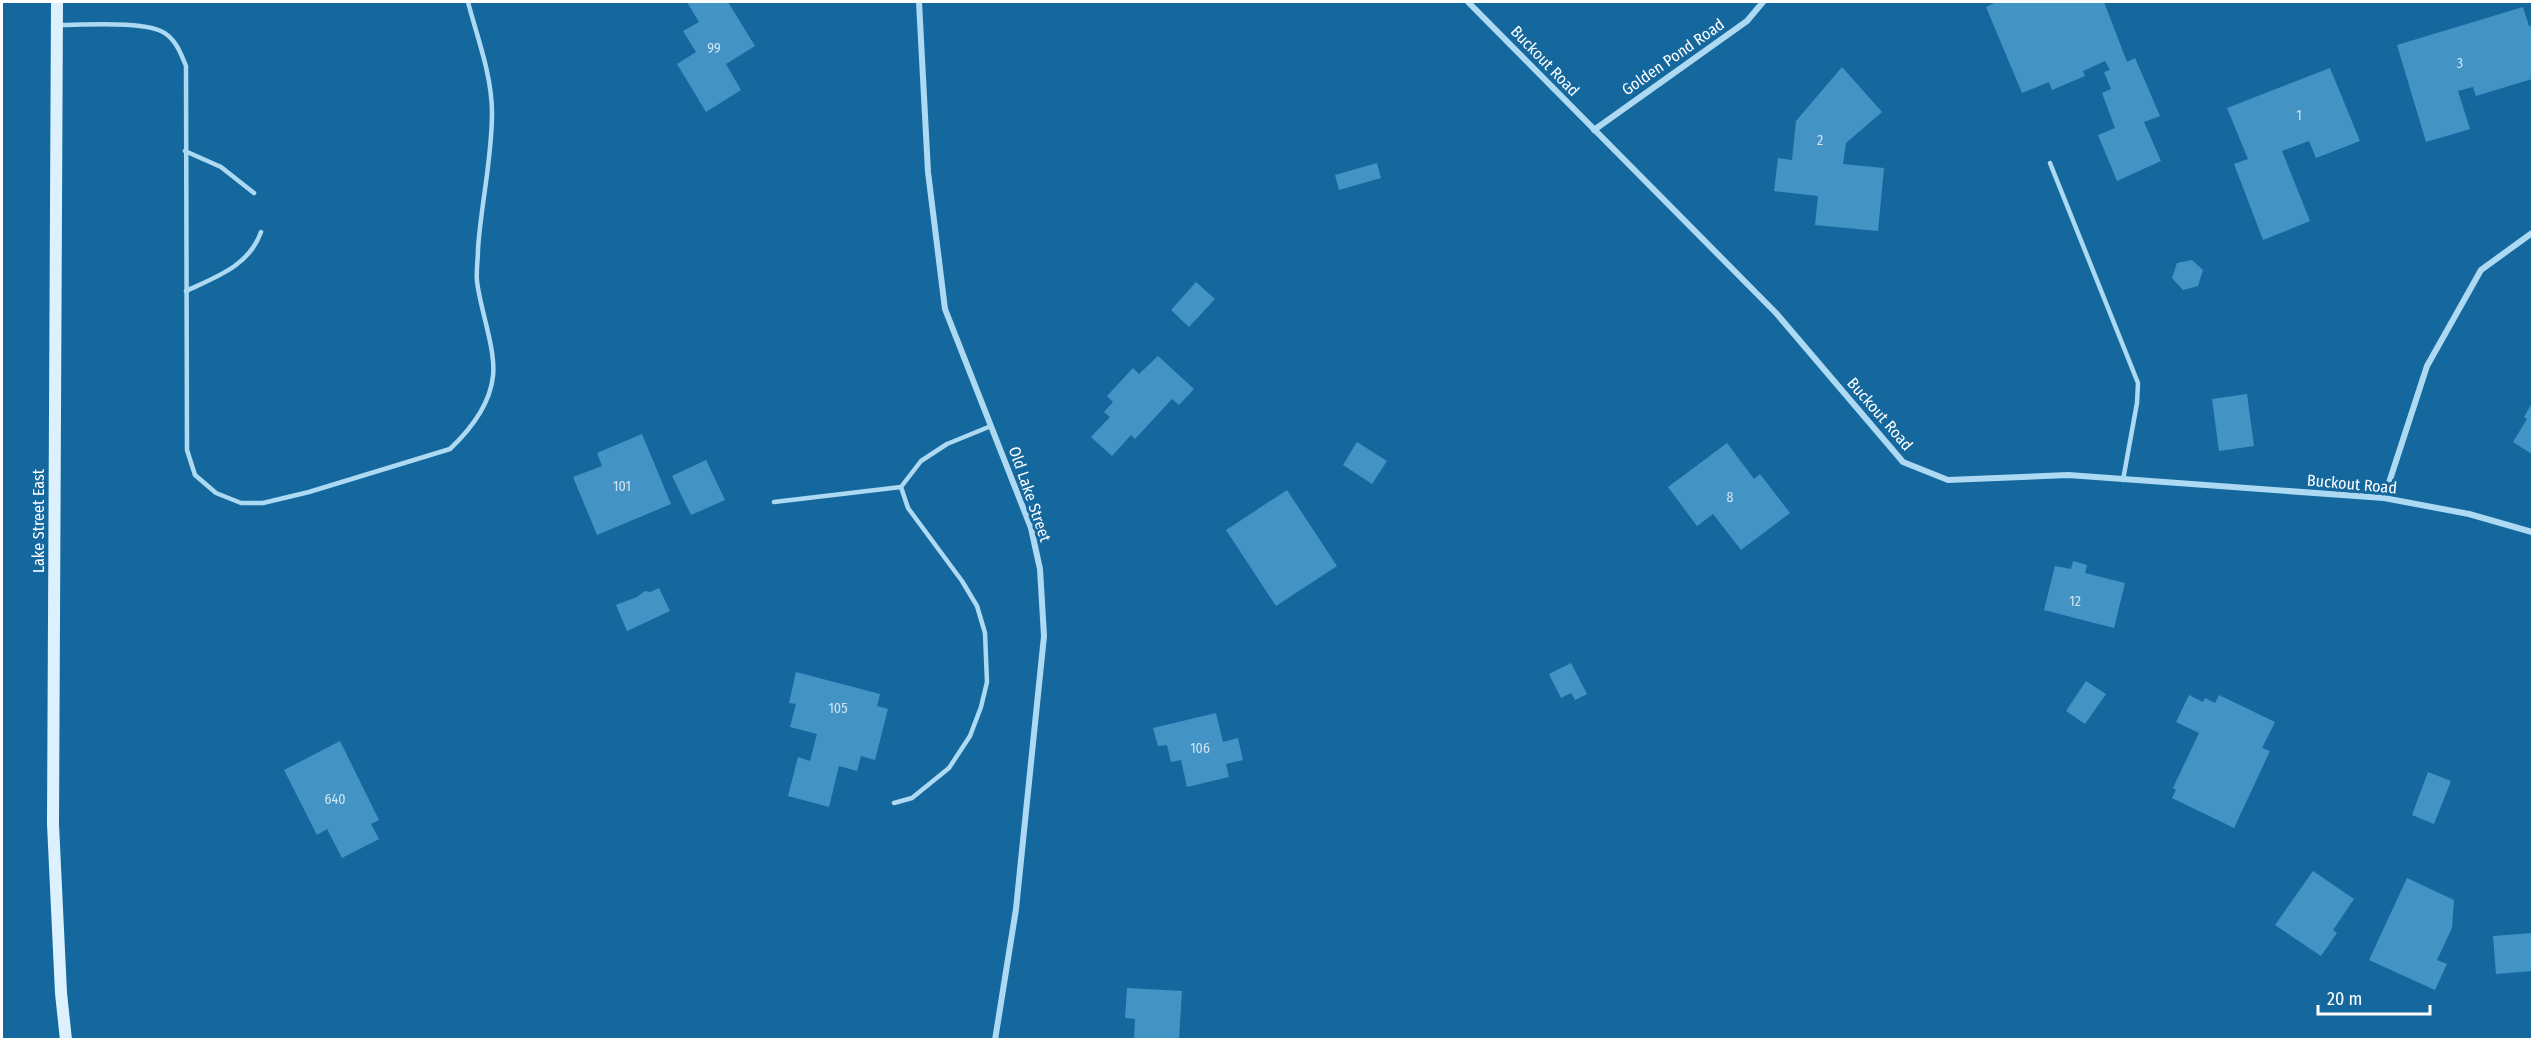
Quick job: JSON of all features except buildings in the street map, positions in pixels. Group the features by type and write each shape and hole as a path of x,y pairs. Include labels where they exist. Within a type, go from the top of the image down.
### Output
{"main road":[{"name":"Lake Street East","path":"57,2 53,825 61,993 66,1040"}],"street":[{"name":"Old Lake Street","path":"919,2 928,172 945,309 1031,528 1040,569 1044,636 1016,909 995,1040"},
{"name":"Buckout Road","path":"1468,2 1776,313 1903,462 1948,480 2068,475 2384,498 2469,514 2532,532"},
{"name":"Golden Pond Road","path":"1594,130 1747,21 1764,2"},
{"path":"2384,498 2427,366 2459,308 2481,270 2532,234"}],"lane":[{"path":"57,25 139,26 165,32 178,46 186,66 187,450 195,475 216,493 241,503 263,503 298,495 450,449 467,433 484,406 493,375 488,332 477,281 480,220 489,156 492,111 487,73 468,2"},
{"path":"185,151 221,167 254,193"},
{"path":"2050,163 2138,383 2137,404 2123,480"},
{"path":"186,291 240,264 256,245 261,232"},
{"path":"774,502 901,487 921,461 947,444 991,426"},
{"path":"894,803 912,798 949,768 970,736 987,682 985,633 977,606 962,581 908,508 901,487"}]}
